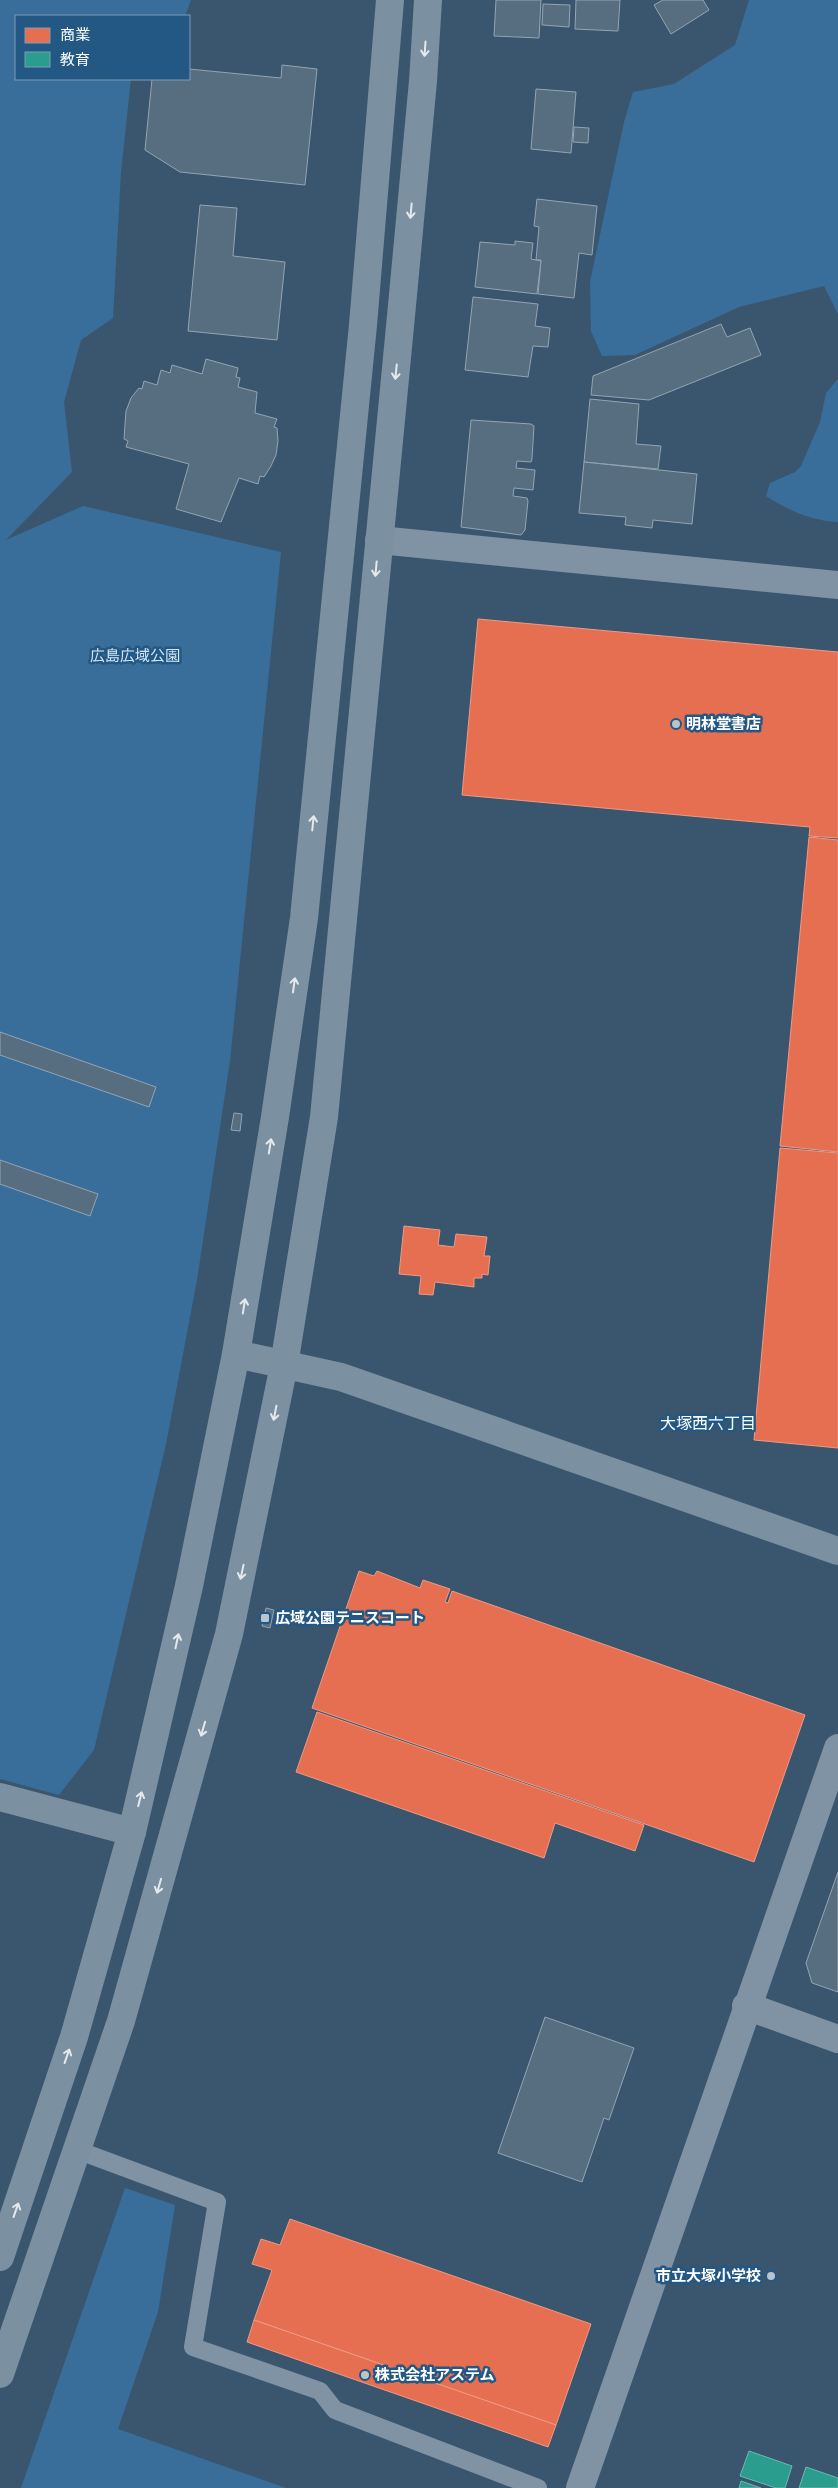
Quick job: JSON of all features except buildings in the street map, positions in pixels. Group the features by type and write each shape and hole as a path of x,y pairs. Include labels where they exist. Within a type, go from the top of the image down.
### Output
{"street":[{"path":"0,2256 74,2036 132,1832 187,1595 236,1354 275,1117 304,918 364,315 390,0"},
{"path":"0,2374 122,2021 229,1634 284,1365 324,1117 421,101 428,0"},
{"path":"379,540 838,584"},
{"path":"236,1354 341,1377 838,1551"},
{"path":"580,2488 746,2006 838,1748"},
{"path":"0,1797 132,1832"},
{"path":"746,2006 838,2038"}],"lane":[{"path":"77,2150 217,2202 193,2347 320,2391 335,2410 538,2488"}],"green space":[{"name":"広島広域公園","path":"0,0 191,0 185,15 15,15 15,80 131,80 121,172 113,318 81,340 64,402 72,472 6,540 83,506 281,552 230,1061 197,1280 166,1444 94,1750 59,1795 0,1779"},
{"path":"749,0 838,0 838,314 824,286 739,307 635,355 602,356 591,331 590,282 624,122 633,92 674,84 735,45"},
{"path":"838,379 838,522 800,514 766,496 770,483 795,472 801,466 820,422 826,393"},
{"path":"125,2188 175,2205 158,2312 118,2429 286,2488 21,2488"}],"place":[{"name":"明林堂書店","path":"676,724"},
{"name":"広域公園テニスコート","path":"265,1618"},
{"name":"市立大塚小学校","path":"771,2276"},
{"name":"株式会社アステム","path":"365,2375"}],"district":[{"name":"大塚西六丁目","path":"708,1423"}]}
